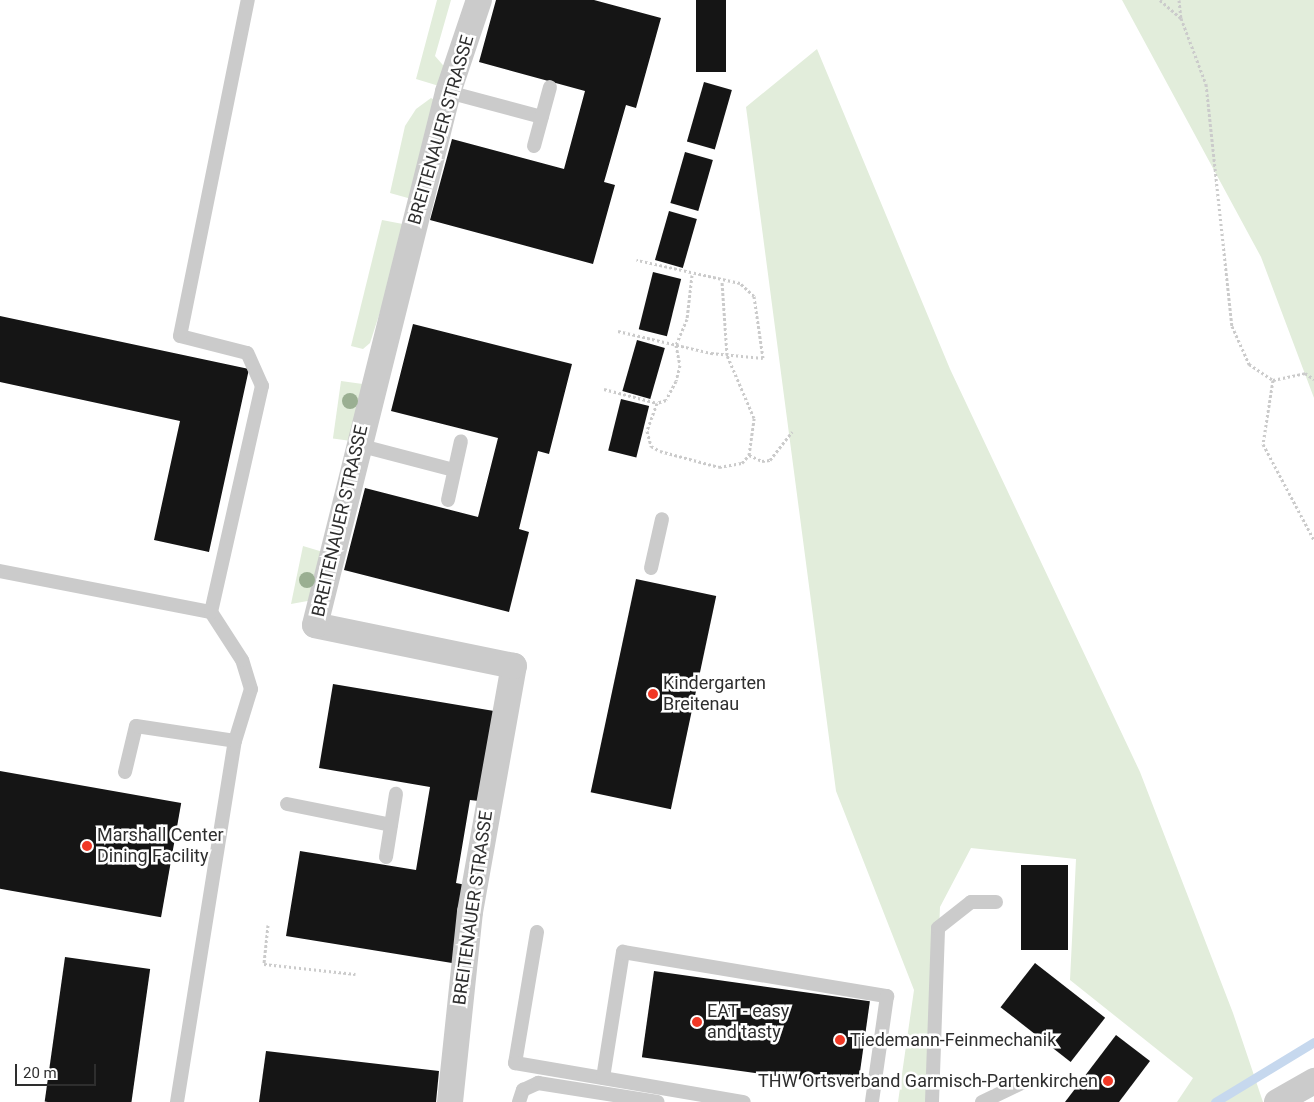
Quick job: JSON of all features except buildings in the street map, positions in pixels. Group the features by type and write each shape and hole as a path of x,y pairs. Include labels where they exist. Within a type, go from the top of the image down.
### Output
{"street":[{"name":"BREITENAUER STRASSE","path":"450,1102 470,912 514,666 315,625 358,445 448,92 479,0"},
{"path":"1277,1102 1314,1081"}],"lane":[{"path":"176,1102 235,741 251,689 242,660 211,612 262,386 247,352 180,336 248,0"},
{"path":"534,146 550,87"},
{"path":"448,92 542,117"},
{"path":"448,500 461,441"},
{"path":"358,445 454,470"},
{"path":"651,568 662,518"},
{"path":"0,571 211,612"},
{"path":"125,772 136,726 235,741"},
{"path":"386,857 396,794"},
{"path":"287,804 391,825"},
{"path":"932,1102 938,928 970,902 996,902"},
{"path":"537,932 515,1063 744,1102"},
{"path":"603,1078 623,952 887,996 872,1102"},
{"path":"982,1102 1024,1082"},
{"path":"519,1102 523,1090 538,1083 658,1102"}],"path":[{"path":"1160,0 1181,18"},
{"path":"1179,0 1181,18 1206,84 1232,326 1249,364 1273,380 1305,373 1314,379"},
{"path":"618,331 727,355 763,358 754,296 740,283 692,275 637,260"},
{"path":"604,389 657,403 666,400 676,381 680,365 676,345 687,319 692,275"},
{"path":"657,403 647,431 651,446 660,451 719,467 742,463 750,455 754,418 727,355 722,281"},
{"path":"1273,380 1263,444 1314,540"},
{"path":"750,455 762,461 770,460 792,432"},
{"path":"268,925 264,964 355,974"}],"green space":[{"path":"437,0 451,0 435,56 449,72 439,86 416,79"},
{"path":"1122,0 1314,0 1314,398 1261,257"},
{"path":"817,49 950,369 1140,772 1233,1013 1263,1102 1177,1102 1193,1078 1070,980 1076,859 971,848 940,907 932,1102 898,1102 914,990 836,791 746,107"},
{"path":"431,98 443,105 415,200 390,193 405,126 416,109"},
{"path":"382,220 408,225 370,343 363,349 351,346"},
{"path":"341,381 363,384 355,441 333,438"},
{"path":"303,546 323,552 313,600 291,604"}],"waterway":[{"path":"1215,1102 1314,1042"}],"place":[{"name":"Kindergarten Breitenau","path":"653,694"},
{"name":"Marshall Center Dining Facility","path":"87,846"},
{"name":"EAT - easy and tasty","path":"697,1022"},
{"name":"Tiedemann-Feinmechanik","path":"840,1040"},
{"name":"THW Ortsverband Garmisch-Partenkirchen","path":"1108,1081"}]}
